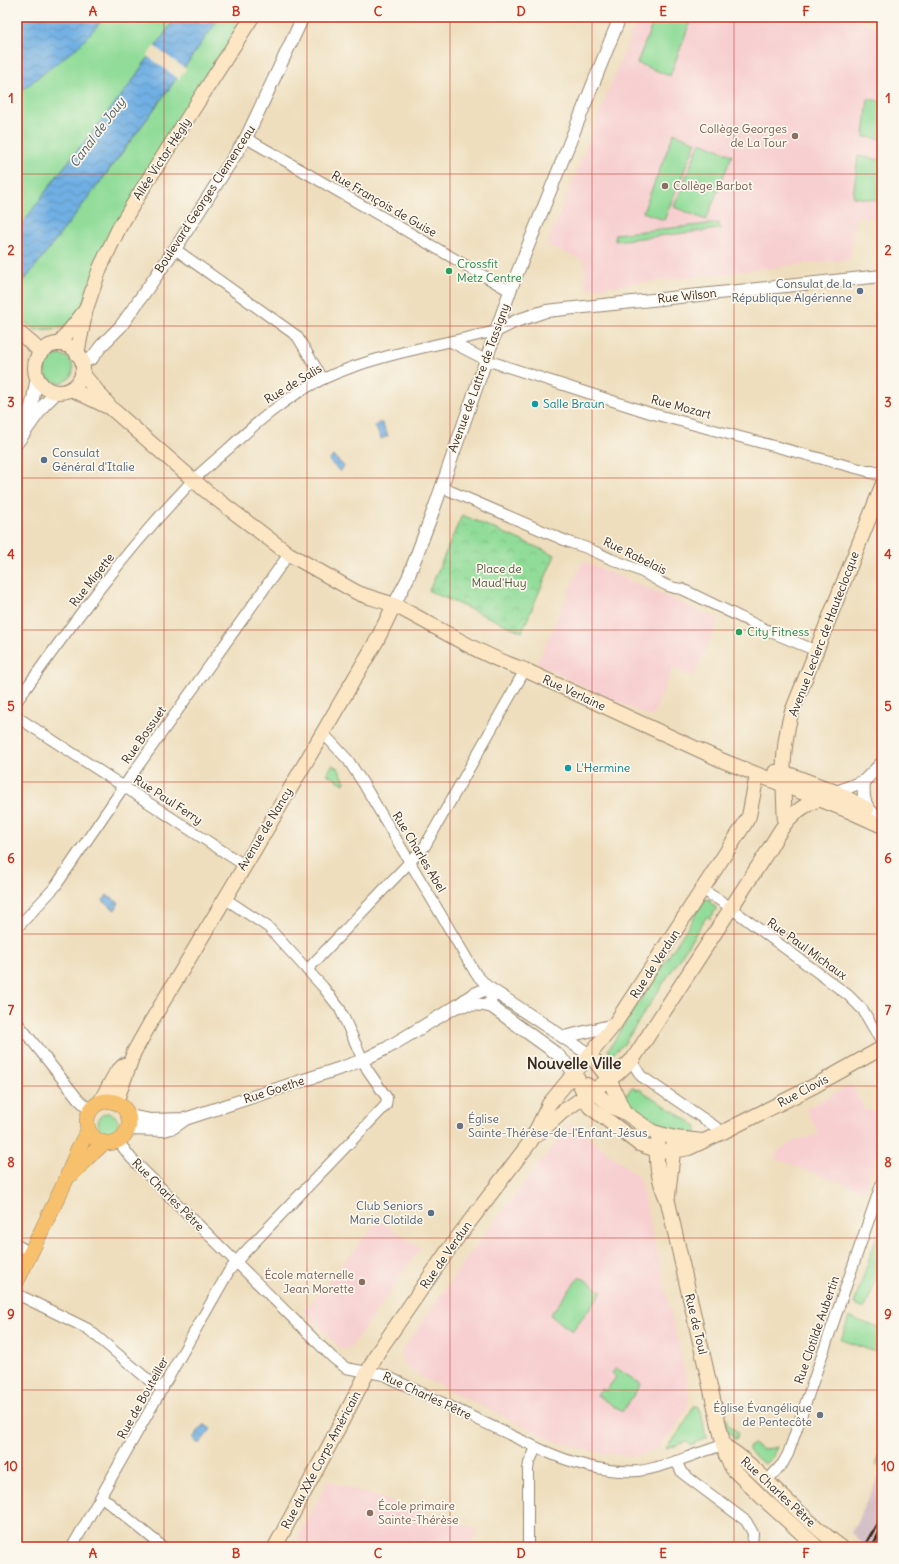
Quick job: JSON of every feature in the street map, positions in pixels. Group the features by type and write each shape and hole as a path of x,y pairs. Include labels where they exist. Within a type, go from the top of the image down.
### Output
{"main road":[{"name":"Allée Victor Hégly","path":"80,363 86,309 100,268 119,228 252,17"},
{"name":"Allée Victor Hégly","path":"59,344 86,309"},
{"path":"17,331 41,352"},
{"path":"59,344 72,349 112,409 64,390 47,389 41,384 37,377 35,364 41,352 52,345 59,344"},
{"path":"64,390 80,379 80,363"},
{"name":"Rue Verlaine","path":"112,409 193,480 289,554 367,598 394,605 503,662 525,670 611,711 757,775"},
{"name":"Avenue Leclerc de Hauteclocque","path":"783,779 786,734 791,714 882,486"},
{"name":"Avenue de Nancy","path":"95,1106 116,1073 134,1052 377,640 394,605"},
{"path":"757,775 770,771 819,799 849,810 882,826"},
{"name":"Rue de Verdun","path":"367,1372 378,1352 451,1246 530,1141 549,1104 614,1026 703,890 749,816 757,775"},
{"path":"783,779 836,792 867,809"},
{"path":"783,779 785,822"},
{"name":"Rue de Verdun","path":"530,1141 561,1113 609,1079 633,1059 785,822 806,804 819,799"},
{"name":"Rue Clovis","path":"674,1145 703,1142 816,1085 882,1047"},
{"name":"Avenue de Nancy","path":"116,1102 134,1052"},
{"path":"590,1055 609,1079 624,1112"},
{"path":"575,1073 589,1093 612,1107 624,1112 674,1145"},
{"path":"589,1093 590,1107 639,1144 656,1150 674,1145"},
{"path":"66,1180 87,1158 111,1142 123,1137 128,1123 123,1107 116,1102 106,1101 95,1106 87,1116 86,1124 88,1131 94,1139 111,1142"},
{"path":"17,1281 66,1180 78,1149 88,1131"},
{"name":"Rue de Toul","path":"659,1135 656,1150 662,1189 668,1202 723,1445"},
{"name":"Rue de Toul","path":"668,1202 674,1145"},
{"name":"Rue du XXe Corps Américain","path":"275,1547 367,1372"},
{"name":"Rue Charles Pêtre","path":"723,1445 732,1450 803,1516 836,1544"},
{"name":"Rue Charles Pêtre","path":"723,1445 732,1468 817,1547"},
{"path":"757,1492 767,1481"}],"street":[{"name":"Boulevard Georges Clemenceau","path":"80,363 92,358 102,345 121,326 175,249 246,138 303,17"},
{"name":"Avenue de Lattre de Tassigny","path":"394,605 408,578 510,291 620,17"},
{"name":"Rue François de Guise","path":"246,138 510,291"},
{"path":"175,249 297,336 323,380"},
{"name":"Rue Wilson","path":"496,331 516,321 546,311 882,276"},
{"name":"Rue de Salis","path":"193,480 258,422 295,396 323,380 386,357 418,348 496,331"},
{"path":"451,342 486,360"},
{"name":"Rue Mozart","path":"486,360 650,413 877,473"},
{"path":"20,438 33,399 37,377"},
{"path":"20,438 44,405 64,390"},
{"name":"Rue Migette","path":"18,698 98,592 193,480"},
{"name":"Rue Rabelais","path":"441,487 571,543 579,544 650,576 654,580 672,588 682,589 773,633 817,650"},
{"name":"Rue Bossuet","path":"17,928 55,887 289,554"},
{"path":"307,970 426,846 525,670"},
{"name":"Rue Paul Ferry","path":"17,717 244,865"},
{"name":"Rue Charles Abel","path":"322,732 348,760 476,974 489,988"},
{"path":"819,799 864,781 882,763"},
{"path":"864,781 863,795 867,809 882,823"},
{"name":"Rue Paul Michaux","path":"703,890 731,908 848,995 863,1010 882,1047"},
{"path":"224,898 268,926 323,987 340,1009 363,1060"},
{"path":"489,988 492,1007"},
{"path":"489,988 590,1055"},
{"name":"Rue Goethe","path":"128,1123 164,1130 174,1127 185,1119 363,1060 387,1048 457,1006 472,995 489,988"},
{"path":"457,1006 485,1004 492,1007 557,1054 575,1073"},
{"path":"17,1022 78,1099 95,1106"},
{"path":"564,1037 614,1026"},
{"path":"633,1059 641,1076 723,1132"},
{"name":"Rue de Bouteiller","path":"72,1547 102,1497 229,1271 386,1105 387,1098 367,1069 363,1060"},
{"name":"Rue Charles Pêtre","path":"111,1142 131,1158 338,1363 346,1368 376,1373 389,1377 536,1448 568,1461 620,1471 638,1471 676,1461 723,1445"},
{"name":"Rue Clotilde Aubertin","path":"767,1481 783,1463 788,1454 882,1182"},
{"path":"17,1245 31,1253"},
{"path":"17,1294 88,1329 162,1390"},
{"path":"528,1547 528,1470 529,1463 536,1448"},
{"path":"676,1461 682,1473 746,1521 753,1533 752,1547"},
{"path":"102,1497 163,1547"}],"shaded area":[{"path":"638,17 849,17 882,29 882,221 874,220 874,218 856,216 850,259 587,289 584,261 547,245"},
{"path":"583,561 719,619 693,678 673,668 652,717 592,691 537,663"},
{"path":"851,1085 865,1110 882,1113 881,1143 864,1191 776,1159 778,1151 797,1140 819,1134 806,1109"},
{"path":"571,1123 639,1177 688,1385 689,1398 686,1409 673,1432 657,1448 650,1452 636,1456 584,1450 550,1439 418,1375 403,1364 401,1352 469,1255"},
{"name":"École maternelle Jean Morette","path":"379,1220 420,1248 350,1348 341,1349 304,1311"},
{"path":"882,1470 882,1547 867,1547 851,1533"},
{"name":"École primaire Sainte-Thérèse","path":"328,1481 477,1529 471,1547 322,1547 297,1539"}],"green space":[{"path":"105,17 176,17 128,87 57,176 17,231 17,94"},
{"path":"220,17 247,17 119,228 86,309 68,325 61,328 36,330 17,317 17,290 102,180"},
{"path":"655,17 692,17 670,76 637,63"},
{"path":"868,99 882,101 882,139 864,137"},
{"path":"674,133 696,142 664,220 643,212"},
{"path":"700,142 732,155 706,220 674,207"},
{"path":"858,156 882,160 882,201 853,197"},
{"path":"719,223 720,229 615,241 615,234"},
{"path":"59,355 69,359 73,369 69,379 59,383 49,379 45,369 49,359"},
{"name":"Place de Maud'Huy","path":"462,515 555,555 522,632 429,591"},
{"path":"332,765 338,768 345,781 344,784 327,774"},
{"path":"711,899 709,902 715,906 716,909 710,919 707,916 624,1044 611,1055 608,1050 705,900"},
{"path":"632,1087 636,1090 639,1089 695,1125 697,1128 696,1133 693,1134 664,1129 627,1106 622,1094 627,1094"},
{"path":"108,1113 115,1116 118,1123 115,1130 108,1133 101,1130 98,1123 101,1116"},
{"path":"882,1221 882,1265 865,1308 854,1304"},
{"path":"580,1276 602,1292 572,1331 550,1315"},
{"path":"849,1317 882,1329 882,1354 841,1340"},
{"path":"616,1368 641,1384 622,1412 597,1395 601,1389 606,1391 616,1377 612,1373"},
{"path":"694,1406 698,1406 699,1411 701,1411 706,1438 691,1445 686,1442 665,1449 681,1430"},
{"path":"726,1417 728,1425 739,1433 736,1439 734,1439 726,1427 724,1418"},
{"path":"753,1444 763,1450 777,1447 772,1458 764,1464 749,1451 749,1447"},
{"path":"882,1447 882,1467 876,1465"}],"water":[{"path":"17,17 105,17 79,46 17,94"},
{"name":"Canal de Jouy","path":"176,17 220,17 120,155 17,290 17,231 57,176 128,87"},
{"path":"378,423 382,423 388,436 381,439 375,426"},
{"path":"333,456 344,466 340,472 329,461"},
{"path":"107,895 119,903 115,910 103,901"},
{"path":"204,1424 211,1429 200,1443 197,1443 193,1438"}],"pier":[{"path":"154,46 186,69 179,79 147,56"}],"railway":[{"path":"864,1547 882,1515"},
{"path":"872,1547 882,1528"}],"place":[{"name":"Collège Georges de La Tour","path":"795,136"},
{"name":"Collège Barbot","path":"665,186"},
{"name":"Crossfit Metz Centre","path":"449,271"},
{"name":"Consulat de la République Algérienne","path":"860,291"},
{"name":"Salle Braun","path":"535,404"},
{"name":"Consulat Général d'Italie","path":"44,460"},
{"name":"City Fitness","path":"739,632"},
{"name":"L'Hermine","path":"568,768"},
{"name":"Église Sainte-Thérèse-de-l'Enfant-Jésus","path":"460,1126"},
{"name":"Club Seniors Marie Clotilde","path":"431,1213"},
{"name":"École maternelle Jean Morette","path":"362,1282"},
{"name":"Église Évangélique de Pentecôte","path":"820,1415"},
{"name":"École primaire Sainte-Thérèse","path":"370,1513"}],"district":[{"name":"Nouvelle Ville","path":"574,1063"}]}
